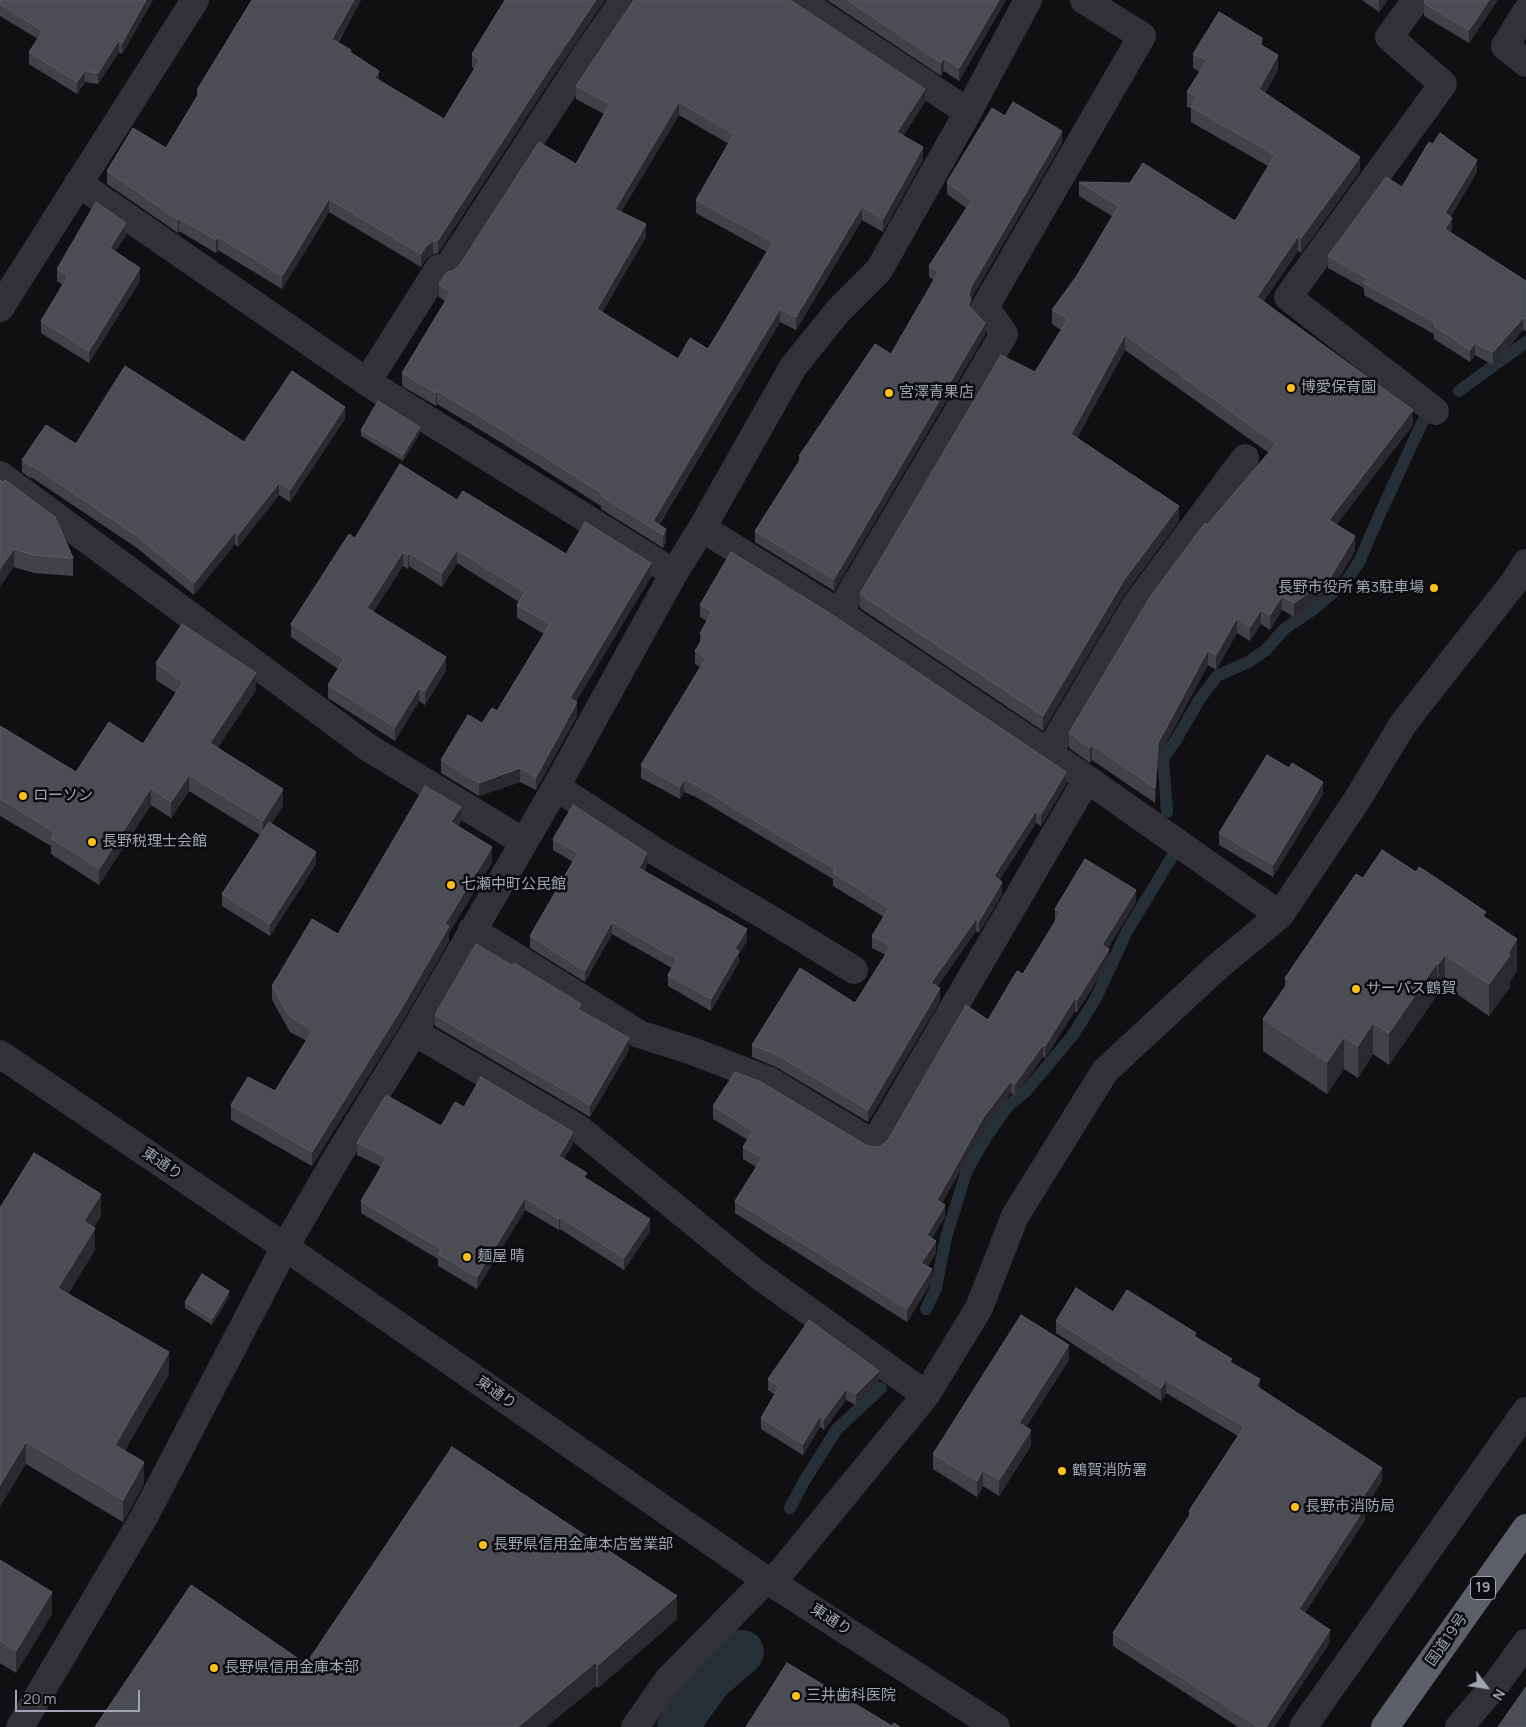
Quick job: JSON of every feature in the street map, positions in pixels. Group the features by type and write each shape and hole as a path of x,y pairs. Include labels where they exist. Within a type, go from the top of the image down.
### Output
{"highway":[{"name":"国道19号","path":"1385,1727 1526,1528"}],"street":[{"path":"0,308 195,0"},
{"path":"367,382 439,268 446,270 583,59 624,0"},
{"path":"799,0 968,112"},
{"path":"20,1727 144,1517 285,1247 336,1159 414,1032 556,788 674,573 702,528 793,367 838,311 879,270 968,112 1028,0"},
{"path":"839,613 1004,334 985,307 1142,36 1084,0"},
{"path":"1416,0 1389,37 1444,84 1288,297 1435,411"},
{"path":"1526,12 1505,46 1526,63"},
{"path":"78,183 367,382 674,573"},
{"path":"1048,753 1137,603 1245,458"},
{"path":"0,475 369,748 524,842"},
{"path":"702,528 839,613 1087,779 1280,915"},
{"path":"635,1727 668,1680 769,1581 926,1395 980,1308 1015,1216 1106,1071 1216,968 1280,915 1357,800 1403,724 1509,588 1526,563"},
{"path":"472,930 639,1034 692,1051 768,1080 874,1144 1087,779"},
{"path":"556,788 658,853 854,970"},
{"path":"414,1032 578,1128 757,1274 926,1395"},
{"name":"東通り","path":"0,1054 285,1247 769,1581 996,1727"},
{"path":"1303,1727 1526,1411"},
{"path":"1459,1727 1497,1683 1526,1643"}],"building":[{"path":"0,0 146,0 122,43 119,40 98,73 85,71 77,82 29,52 43,31 0,4"},
{"path":"252,0 354,0 332,39 351,50 350,52 379,71 375,78 444,119 480,60 472,54 505,0 596,0 438,240 426,246 421,254 329,199 282,276 218,237 216,240 179,218 178,220 107,171 133,128 166,148 200,92 197,90"},
{"path":"634,0 790,0 925,89 897,132 923,147 883,219 862,207 796,317 780,309 653,521 666,529 663,535 601,496 603,494 502,430 437,391 436,393 402,373 451,292 439,284 447,272 459,266 539,142 576,164 610,104 576,86","holes":["679,102 734,134 696,200 773,242 708,349 690,338 678,359 597,309 646,224 615,209"]},
{"path":"847,0 999,0 959,68 944,58 941,63"},
{"path":"1425,0 1489,0 1469,30 1424,3"},
{"path":"1219,12 1262,38 1261,45 1278,55 1259,89 1360,157 1301,238 1298,236 1257,297 1413,410 1329,520 1355,536 1330,578 1294,603 1282,596 1270,615 1261,610 1250,627 1237,618 1216,655 1208,650 1158,743 1155,788 1092,745 1090,748 1069,733 1150,597 1205,523 1207,525 1276,444 1125,335 1071,434 1179,506 1124,580 1043,716 860,594 1001,355 1035,372 1068,319 1052,310 1076,277 1119,206 1079,182 1130,183 1143,163 1235,221 1275,155 1191,107 1197,96 1187,92 1207,60 1193,54"},
{"path":"1013,102 1062,131 971,287 969,295 971,300 968,305 985,323 834,579 755,531 802,457 799,456 875,344 891,354 939,271 929,266 972,200 947,182 992,108 1005,116"},
{"path":"1440,133 1477,160 1445,213 1452,218 1445,229 1526,281 1526,319 1523,318 1493,352 1475,343 1470,350 1434,326 1436,323 1364,283 1368,279 1328,256 1386,177 1402,187 1429,142 1433,144"},
{"path":"96,202 126,223 110,248 140,268 89,351 41,321 68,276 57,269"},
{"path":"125,366 244,442 292,371 345,407 290,490 279,483 238,535 235,532 194,583 137,536 22,460 46,425 76,444"},
{"path":"378,401 420,427 403,455 361,430"},
{"path":"400,464 457,500 463,491 566,554 585,522 651,563 570,698 577,702 536,777 520,768 479,783 441,760 468,715 482,723 492,708 497,711 550,624 517,605 525,592 457,550 442,573 409,553 408,555 403,552 367,608 446,657 425,691 419,688 395,727 328,685 344,659 291,624 349,534 355,538"},
{"path":"0,480 3,482 5,480 55,517 73,558 34,555 14,549 0,569"},
{"path":"731,552 831,614 1066,772 1041,814 1036,811 994,876 1002,882 979,921 976,919 931,983 940,988 868,1110 776,1054 752,1045 800,968 855,1003 891,946 872,936 889,908 833,873 835,869 696,785 684,779 680,787 641,765 706,658 695,651 704,636 700,633 712,612 700,605"},
{"path":"182,624 256,673 210,743 283,789 263,821 189,775 171,802 151,788 99,869 51,838 54,832 0,799 0,726 76,772 109,722 143,744 183,682 156,663"},
{"path":"1267,755 1289,768 1292,763 1323,782 1273,865 1219,833"},
{"path":"425,786 461,807 451,822 492,847 445,924 449,926 401,1009 312,1152 231,1105 248,1077 275,1091 313,1030 290,1017 272,986 312,919 338,934"},
{"path":"573,805 647,853 639,868 747,929 735,949 739,951 711,999 668,975 677,959 612,922 585,971 530,936 578,853 553,839"},
{"path":"269,822 316,852 270,924 222,894"},
{"name":"サーパス鶴賀","path":"1382,850 1416,872 1419,867 1439,880 1486,912 1483,916 1517,939 1508,953 1510,955 1489,984 1445,955 1437,963 1389,1033 1373,1023 1358,1046 1344,1037 1327,1062 1263,1019 1289,981 1285,978 1356,874 1363,878"},
{"path":"1085,859 1136,890 1102,945 1109,949 1077,1000 1075,998 1045,1046 1043,1045 1015,1084 1011,1081 983,1118 937,1200 945,1205 927,1235 936,1241 921,1263 932,1269 907,1309 735,1201 762,1158 743,1147 753,1131 713,1106 735,1072 761,1082 866,1145 873,1147 881,1146 888,1140 966,1005 988,1020 1017,971 1023,974 1061,912 1055,909"},
{"path":"476,944 513,966 514,963 581,1004 578,1009 629,1038 590,1105 435,1015"},
{"path":"481,1077 573,1132 559,1156 587,1173 584,1177 650,1219 624,1258 560,1217 559,1219 525,1198 477,1277 438,1254 441,1249 361,1201 387,1157 357,1143 386,1095 441,1126 455,1102 464,1107"},
{"path":"34,1153 101,1194 84,1221 95,1228 58,1288 169,1352 115,1445 144,1462 123,1500 26,1442 0,1485 0,1208"},
{"path":"202,1274 229,1291 212,1319 185,1302"},
{"path":"1076,1288 1113,1312 1127,1290 1196,1333 1194,1336 1232,1359 1230,1362 1260,1379 1256,1386 1382,1468 1359,1503 1365,1507 1299,1609 1330,1630 1266,1727 1258,1727 1113,1633 1244,1427 1166,1380 1161,1388 1056,1321"},
{"path":"1021,1315 1069,1345 1019,1423 1031,1430 999,1480 983,1470 977,1481 933,1454"},
{"path":"809,1320 879,1371 856,1394 846,1389 824,1419 820,1416 803,1444 761,1418 779,1387 768,1379"},
{"name":"長野県信用金庫本店営業部","path":"452,1447 677,1596 598,1665 596,1662 518,1727 95,1727 191,1585 306,1664"},
{"path":"0,1560 52,1592 16,1651 0,1641"},
{"path":"787,1663 892,1726 894,1723 900,1727 746,1727"},
{"path":"1526,1687 1526,1727 1498,1727"}],"waterway":[{"path":"1459,391 1526,342"},
{"path":"1167,812 1163,758 1176,740 1199,700 1217,676 1248,662 1266,650 1284,629 1314,609 1347,580 1359,562 1423,421"},
{"path":"926,1309 936,1288 946,1237 967,1170 988,1134 1008,1106 1026,1091 1073,1035 1096,998 1127,931 1175,852"},
{"path":"790,1508 803,1483 837,1429 881,1388"},
{"path":"679,1727 686,1713 709,1681 742,1652"}],"place":[{"name":"博愛保育園","path":"1291,388"},
{"name":"宮澤青果店","path":"889,393"},
{"name":"長野市役所 第3駐車場","path":"1434,588"},
{"name":"ローソン","path":"23,796"},
{"name":"長野税理士会館","path":"92,842"},
{"name":"七瀬中町公民館","path":"451,885"},
{"name":"サーパス鶴賀","path":"1356,989"},
{"name":"麺屋 晴","path":"467,1257"},
{"name":"鶴賀消防署","path":"1062,1471"},
{"name":"長野市消防局","path":"1295,1507"},
{"name":"長野県信用金庫本店営業部","path":"483,1545"},
{"name":"長野県信用金庫本部","path":"214,1668"},
{"name":"三井歯科医院","path":"796,1696"}]}
